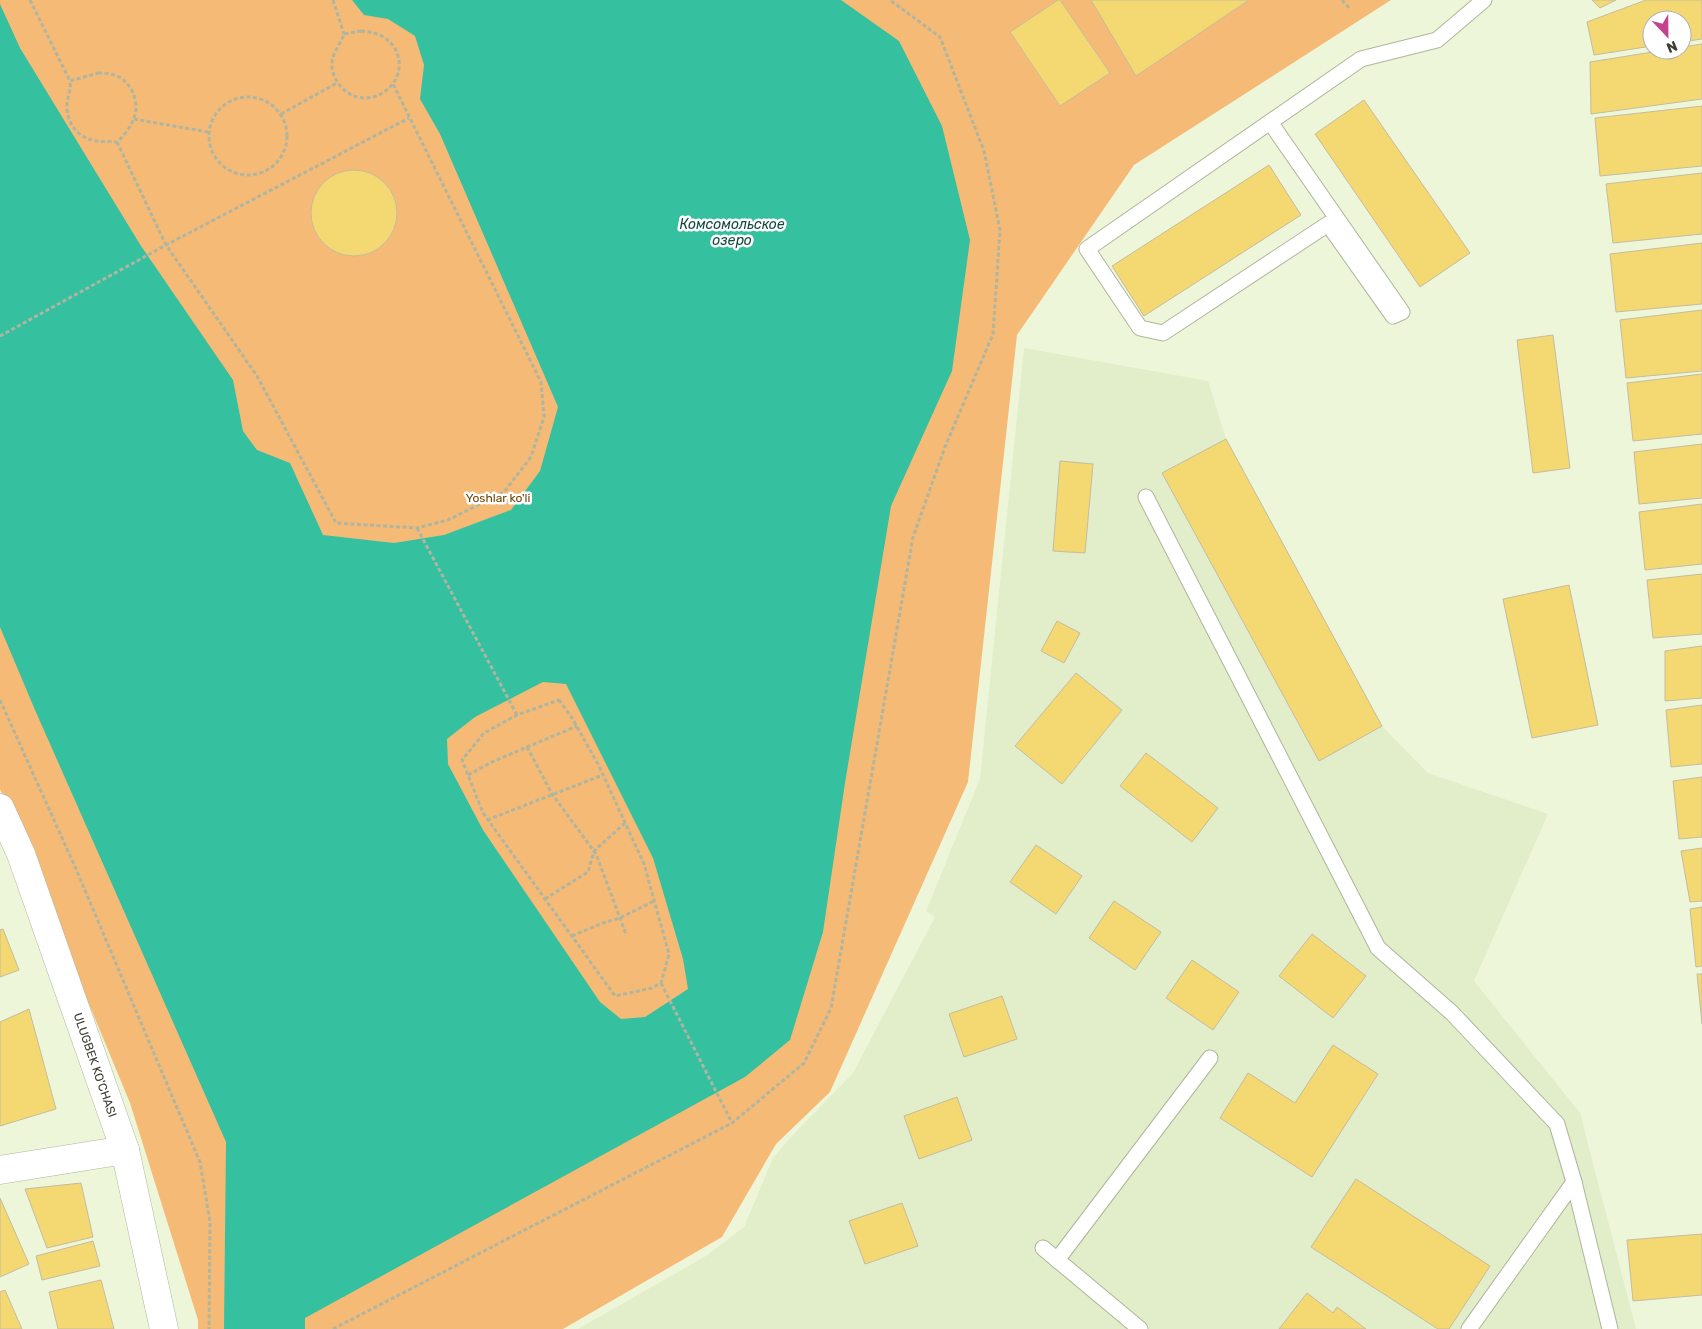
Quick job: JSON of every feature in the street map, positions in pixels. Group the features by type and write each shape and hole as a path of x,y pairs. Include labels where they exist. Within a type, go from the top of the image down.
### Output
{"street":[{"name":"ULUGBEK KO'CHASI","path":"0,808 21,854 125,1150 164,1329"},
{"path":"0,1170 125,1150"}],"lane":[{"path":"1270,122 1402,312 1393,316 1328,224 1163,333 1140,328 1087,249 1270,122 1361,59 1437,40 1484,0"},
{"path":"1146,497 1378,948 1452,1013 1557,1124 1574,1182 1610,1329"},
{"path":"1057,1260 1210,1058"},
{"path":"1469,1329 1574,1182"},
{"path":"1043,1248 1140,1329"}],"path":[{"path":"30,0 70,81 71,91 67,102 67,113 71,124 77,132 87,139 97,142 117,142 134,120 135,96 129,86 121,78 110,73 98,73 70,81"},
{"path":"333,0 344,34 335,51 332,62 333,73 338,83 350,94 366,98 377,97 393,84 399,73 400,62 391,42 372,32 344,34"},
{"path":"333,1329 732,1123 804,1063 831,1008 913,537 944,447 992,334 1000,230 984,151 940,37 890,0"},
{"path":"1342,0 1350,9"},
{"path":"282,114 338,83"},
{"path":"117,142 166,245 257,376 336,523 417,528 448,520 504,492 531,457 544,417 541,382 393,84"},
{"path":"250,96 262,99 273,105 282,114 287,126 287,140 283,153 275,164 264,172 251,175 237,174 225,168 215,158 209,146 208,132 211,121 218,110 227,102 238,97 250,96"},
{"path":"0,336 166,245 409,118"},
{"path":"134,120 208,132"},
{"path":"417,528 517,715"},
{"path":"0,700 76,869 200,1162 210,1222 210,1329"},
{"path":"661,983 652,988 615,996 487,820 462,760 484,733 517,715 559,700 577,726 603,775 644,864 669,954 661,983 732,1123"},
{"path":"468,776 494,760 577,726"},
{"path":"527,747 552,794 594,851 626,934"},
{"path":"487,820 603,775"},
{"path":"544,899 588,872 594,851 625,823"},
{"path":"572,936 620,918 654,901"}],"shaded area":[{"path":"1024,348 1208,381 1226,439 1382,726 1428,773 1548,814 1474,981 1580,1113 1636,1329 578,1329 706,1256 744,1227 773,1158 853,1073 935,917 926,911 980,779"}],"green space":[{"name":"Комсомольское озеро","path":"0,0 1391,0 1134,165 1017,335 968,782 830,1092 776,1144 722,1237 563,1329 198,1329 198,1320 130,1103 0,789"}],"water":[{"name":"Комсомольское озеро","path":"352,0 841,0 899,41 942,126 970,240 952,371 891,506 845,783 823,932 790,1040 745,1077 305,1318 305,1329 224,1329 226,1142 0,627 0,4 20,48 141,246 233,380 243,431 257,450 290,463 323,535 394,543 444,535 511,510 540,471 558,407 440,134 420,99 424,65 415,36 388,19 364,15","holes":["543,682 566,684 653,858 683,959 688,989 645,1017 621,1019 600,1002 483,830 448,764 447,739 475,717"]}],"building":[{"path":"1060,0 1110,73 1060,106 1010,32"},
{"path":"1091,0 1249,0 1136,76"},
{"path":"1592,0 1616,0 1600,8"},
{"path":"1646,0 1702,0 1702,39 1692,40 1692,10 1642,10 1642,48 1594,55 1587,22"},
{"path":"1702,44 1702,99 1591,114 1590,62 1642,54 1642,60 1692,60 1692,46"},
{"path":"1364,100 1470,253 1420,287 1315,134"},
{"path":"1702,106 1702,166 1600,176 1595,118"},
{"path":"1269,165 1301,215 1144,316 1112,266"},
{"path":"354,170 370,174 384,183 393,197 397,213 393,229 384,243 370,252 354,256 338,252 324,243 315,229 311,213 315,197 324,183 338,174"},
{"path":"1702,173 1702,234 1613,243 1606,184"},
{"path":"1702,243 1702,304 1616,312 1610,254"},
{"path":"1702,310 1702,371 1626,378 1620,320"},
{"path":"1553,335 1570,468 1533,473 1517,340"},
{"path":"1702,374 1702,434 1633,441 1627,383"},
{"path":"1226,439 1382,726 1319,761 1162,473"},
{"path":"1702,444 1702,498 1639,504 1634,452"},
{"path":"1060,461 1093,464 1085,553 1053,551"},
{"path":"1702,504 1702,564 1645,570 1639,512"},
{"path":"1702,574 1702,634 1653,638 1647,580"},
{"path":"1569,585 1598,725 1532,738 1503,599"},
{"path":"1057,621 1080,633 1064,663 1041,651"},
{"path":"1702,646 1702,698 1665,701 1665,651"},
{"path":"1076,673 1122,710 1062,784 1015,746"},
{"path":"1702,705 1702,764 1671,767 1666,710"},
{"path":"1146,753 1218,808 1192,842 1120,786"},
{"path":"1702,777 1702,837 1679,839 1673,781"},
{"path":"1036,845 1082,876 1056,914 1010,882"},
{"path":"1702,848 1702,901 1690,902 1681,851"},
{"path":"1114,901 1161,932 1135,970 1089,938"},
{"path":"1702,907 1702,966 1696,967 1690,909"},
{"path":"3,929 19,970 0,977 0,930"},
{"path":"1312,934 1366,976 1333,1018 1279,976"},
{"path":"1192,960 1239,992 1213,1030 1166,998"},
{"path":"1697,974 1702,974 1702,1024"},
{"path":"1002,996 1017,1039 964,1057 949,1014"},
{"path":"29,1009 56,1109 0,1126 0,1022"},
{"path":"1333,1045 1378,1074 1312,1177 1220,1118 1248,1073 1295,1103"},
{"path":"957,1097 972,1140 919,1159 904,1116"},
{"path":"1356,1179 1490,1266 1449,1329 1438,1329 1311,1247"},
{"path":"81,1183 93,1237 47,1248 25,1189"},
{"path":"0,1198 29,1264 0,1277"},
{"path":"902,1203 918,1246 865,1264 849,1221"},
{"path":"1702,1234 1702,1295 1633,1301 1627,1240"},
{"path":"93,1241 100,1266 42,1280 36,1256"},
{"path":"101,1280 114,1329 58,1329 49,1292"},
{"path":"5,1290 22,1329 0,1329 0,1292"},
{"path":"1307,1293 1333,1313 1337,1307 1366,1329 1279,1329"}],"park label":[{"name":"Yoshlar ko'li","path":"498,498"}]}
